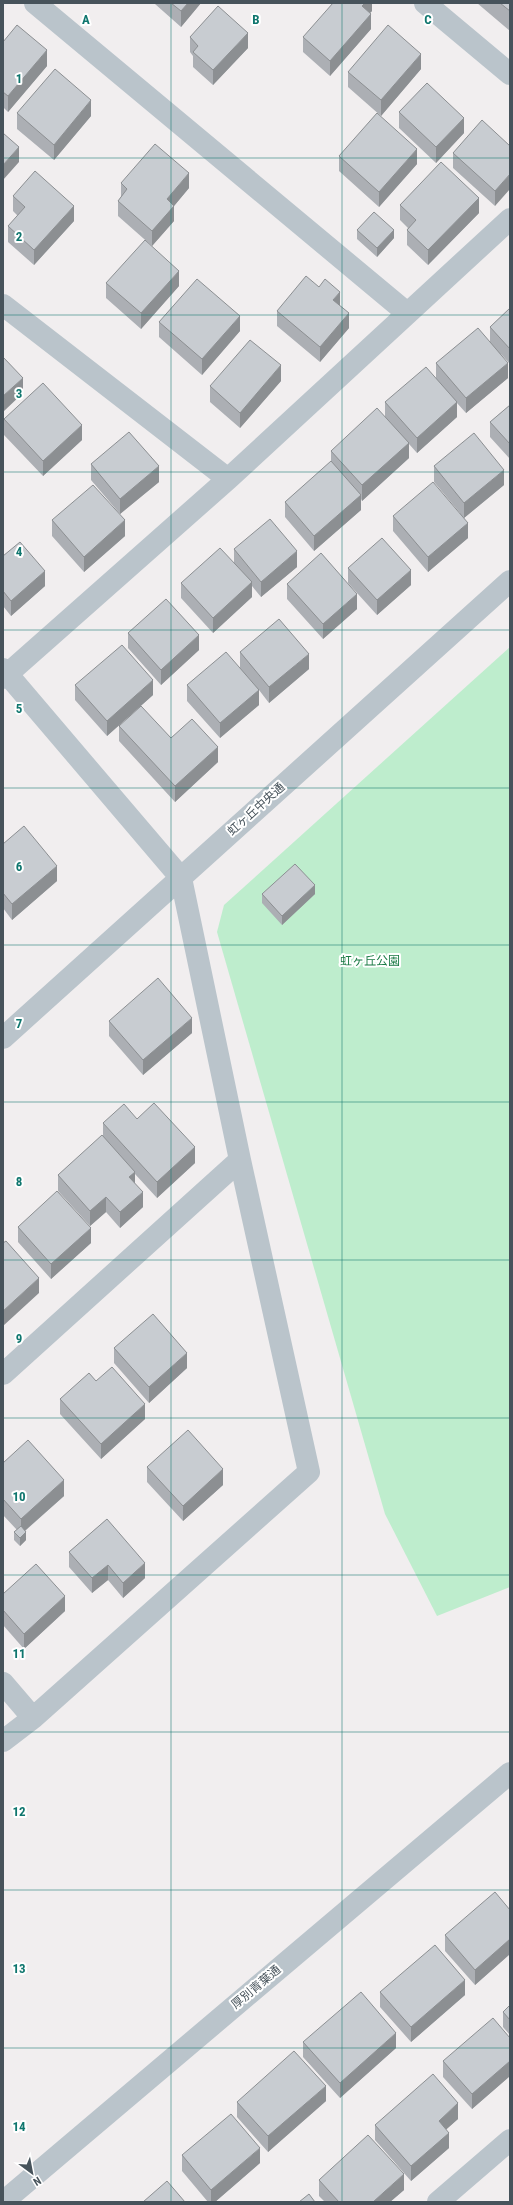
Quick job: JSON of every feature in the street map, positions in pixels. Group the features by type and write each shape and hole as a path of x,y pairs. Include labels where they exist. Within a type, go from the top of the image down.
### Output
{"street":[{"path":"35,3 407,313"},
{"path":"425,3 510,74"},
{"path":"3,1741 33,1718 309,1472 240,1160 181,878 4,673 228,479 510,219"},
{"path":"3,306 228,479"},
{"name":"虹ヶ丘中央通","path":"3,1038 510,581"},
{"path":"3,1374 240,1160"},
{"path":"3,1683 33,1718"},
{"name":"厚別青葉通","path":"3,2202 510,1773"},
{"path":"438,2202 510,2140"}],"green space":[{"name":"虹ヶ丘公園","path":"510,647 510,1587 437,1616 385,1514 217,932 224,905"}],"building":[{"path":"171,3 188,3 181,11"},
{"path":"333,3 365,3 362,6 371,14 330,61 303,37"},
{"path":"500,3 510,3 510,11"},
{"path":"218,6 248,33 213,70 193,52 198,46 190,37"},
{"path":"17,25 47,50 8,96 3,92 3,42"},
{"path":"388,25 421,54 381,100 348,72"},
{"path":"55,69 91,100 54,145 17,113"},
{"path":"427,83 464,118 436,147 399,112"},
{"path":"377,113 417,149 379,192 339,156"},
{"path":"482,120 510,146 510,174 495,191 453,153"},
{"path":"3,133 19,147 3,165"},
{"path":"155,144 189,173 167,199 174,206 152,231 118,201 127,189 121,183"},
{"path":"441,162 479,198 428,250 407,230 416,220 400,205"},
{"path":"35,171 74,206 34,250 8,226 25,207 13,196"},
{"path":"374,212 394,230 377,248 357,230"},
{"path":"145,240 179,271 141,313 106,283"},
{"path":"306,276 319,287 325,279 340,292 333,300 349,313 320,347 277,311"},
{"path":"197,279 240,316 202,359 159,322"},
{"path":"510,308 510,349 490,327"},
{"path":"478,328 508,363 466,398 436,363"},
{"path":"250,340 281,365 240,413 210,386"},
{"path":"3,357 23,378 3,396"},
{"path":"426,367 457,402 417,438 385,402"},
{"path":"43,383 82,425 43,461 4,419"},
{"path":"510,405 510,444 490,422"},
{"path":"377,408 409,443 362,485 331,451"},
{"path":"129,432 159,466 120,499 91,464"},
{"path":"474,433 504,470 464,503 434,466"},
{"path":"331,461 361,495 314,536 285,502"},
{"path":"433,482 468,523 428,557 393,516"},
{"path":"93,485 125,520 84,557 52,520"},
{"path":"270,519 297,551 261,582 234,549"},
{"path":"382,538 411,570 377,600 348,568"},
{"path":"20,542 45,571 11,601 3,591 3,556"},
{"path":"220,548 252,582 213,618 181,583"},
{"path":"321,553 357,594 323,624 287,584"},
{"path":"166,599 199,635 161,670 128,633"},
{"path":"279,619 309,654 269,687 240,652"},
{"path":"122,645 153,680 107,721 75,685"},
{"path":"226,652 259,690 220,723 187,685"},
{"path":"141,706 171,738 192,719 218,747 175,786 119,726"},
{"path":"24,826 57,866 12,904 3,893 3,844"},
{"path":"295,864 315,885 282,916 262,894"},
{"path":"158,978 192,1018 143,1060 109,1021"},
{"path":"154,1103 195,1147 157,1182 103,1123 124,1104 137,1119"},
{"path":"102,1135 135,1172 129,1177 143,1192 120,1212 106,1197 90,1211 58,1175"},
{"path":"57,1191 91,1228 51,1264 18,1227"},
{"path":"6,1241 39,1278 3,1311 3,1243"},
{"path":"153,1314 187,1353 149,1387 114,1348"},
{"path":"112,1367 145,1404 101,1444 60,1399 89,1373 96,1381"},
{"path":"188,1430 223,1469 183,1506 147,1467"},
{"path":"28,1440 64,1480 21,1519 3,1499 3,1463"},
{"path":"107,1519 145,1563 123,1583 108,1565 92,1578 69,1552"},
{"path":"21,1526 26,1532 20,1538 14,1532"},
{"path":"36,1564 65,1596 24,1634 3,1610 3,1594"},
{"path":"495,1892 510,1910 510,1939 475,1970 445,1935"},
{"path":"435,1945 465,1980 411,2027 380,1992"},
{"path":"361,1992 396,2033 340,2083 303,2042"},
{"path":"510,2005 510,2020 503,2012"},
{"path":"493,2018 510,2038 510,2061 472,2094 443,2061"},
{"path":"294,2051 326,2086 268,2136 237,2102"},
{"path":"433,2074 458,2103 439,2121 449,2133 411,2166 375,2125"},
{"path":"231,2114 260,2148 211,2190 182,2155"},
{"path":"368,2135 404,2174 373,2202 339,2202 319,2180"},
{"path":"167,2181 185,2202 143,2202"},
{"path":"309,2194 315,2202 299,2202"}]}
